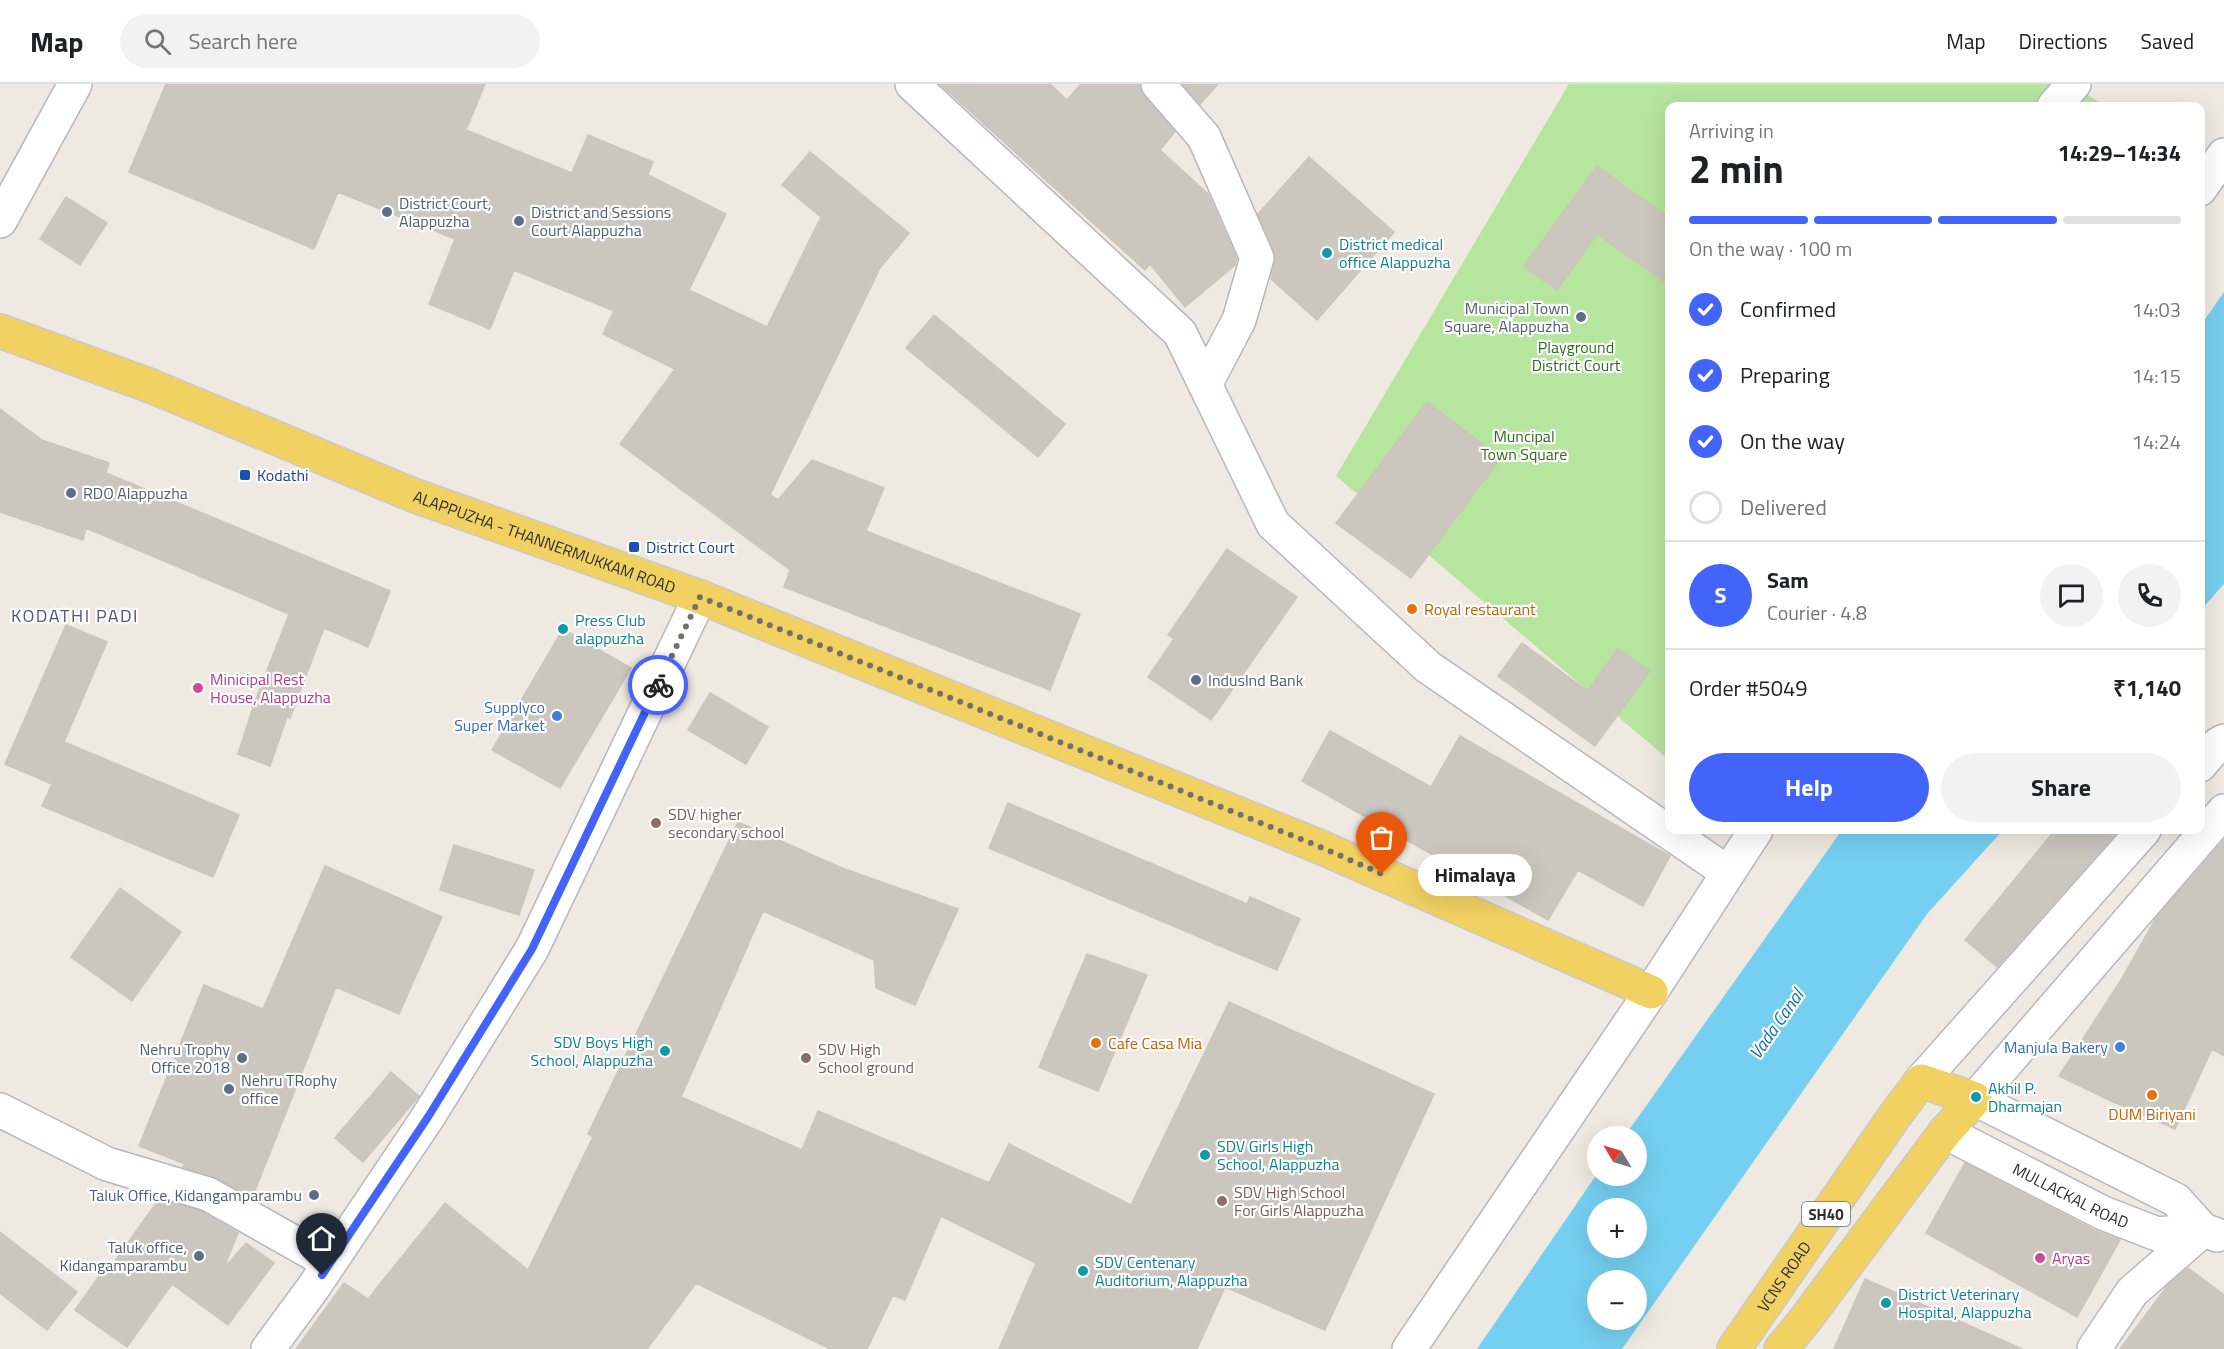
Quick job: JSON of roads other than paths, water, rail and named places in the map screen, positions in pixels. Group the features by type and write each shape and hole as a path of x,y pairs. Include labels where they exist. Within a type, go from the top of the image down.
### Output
{"main road":[{"name":"ALAPPUZHA - THANNERMUKKAM ROAD","path":"0,331 151,386 413,495 700,597 1318,846 1651,992"},
{"path":"1921,1081 1975,1099"},
{"name":"VCNS ROAD","path":"1734,1349 1921,1081"},
{"name":"SH40","path":"1781,1349 1945,1132 1975,1099"},
{"path":"1896,1114 1945,1132"}],"street":[{"path":"0,221 75,84"},
{"path":"912,84 1180,333 1273,524 1428,667 1665,829"},
{"path":"1158,84 1204,137 1257,258 1239,320 1205,385"},
{"path":"2057,102 2073,84"},
{"path":"2205,182 2224,155"},
{"path":"268,1349 330,1263 428,1117 532,949 700,597"},
{"path":"2205,759 2217,745 2224,741"},
{"path":"2205,833 2224,811"},
{"path":"1672,834 1727,872"},
{"path":"1409,1349 1651,992 1753,834"},
{"path":"1921,1081 2140,834"},
{"path":"2094,1349 2132,1292 2213,1234 2176,1200 1975,1099 2204,834"},
{"path":"0,1110 107,1164 208,1194 330,1263"},
{"name":"MULLACKAL ROAD","path":"1945,1132 2103,1213 2157,1234 2213,1234"}],"water":[{"path":"2224,292 2224,584 2205,605 2205,319"},
{"name":"Vada Canal","path":"1839,834 1999,834 1927,914 1647,1313 1647,1270 1587,1270 1587,1330 1635,1330 1622,1349 1477,1349 1589,1186 1647,1186 1647,1126 1632,1126"}],"place":[{"name":"District Court, Alappuzha","path":"387,212"},
{"name":"District and Sessions Court Alappuzha","path":"519,221"},
{"name":"District medical office Alappuzha","path":"1327,253"},
{"name":"Municipal Town Square, Alappuzha","path":"1581,317"},
{"name":"Kodathi","path":"245,475"},
{"name":"RDO Alappuzha","path":"71,493"},
{"name":"District Court","path":"634,547"},
{"name":"Royal restaurant","path":"1412,609"},
{"name":"Press Club alappuzha","path":"563,629"},
{"name":"Induslnd Bank","path":"1196,680"},
{"name":"Minicipal Rest House, Alappuzha","path":"198,688"},
{"name":"Supplyco Super Market","path":"557,716"},
{"name":"SDV higher secondary school","path":"656,823"},
{"name":"Himalaya","path":"1382,874"},
{"name":"Cafe Casa Mia","path":"1096,1043"},
{"name":"Manjula Bakery","path":"2120,1047"},
{"name":"SDV Boys High School, Alappuzha","path":"665,1051"},
{"name":"Nehru Trophy Office 2018","path":"242,1058"},
{"name":"SDV High School ground","path":"806,1058"},
{"name":"Nehru TRophy office","path":"229,1089"},
{"name":"DUM Biriyani","path":"2152,1095"},
{"name":"Akhil P. Dharmajan","path":"1976,1097"},
{"name":"SDV Girls High School, Alappuzha","path":"1205,1155"},
{"name":"Taluk Office, Kidangamparambu","path":"314,1195"},
{"name":"SDV High School For Girls Alappuzha","path":"1222,1201"},
{"name":"Taluk office, Kidangamparambu","path":"199,1256"},
{"name":"Aryas","path":"2040,1258"},
{"name":"SDV Centenary Auditorium, Alappuzha","path":"1083,1271"},
{"name":"District Veterinary Hospital, Alappuzha","path":"1886,1303"}],"district":[{"name":"KODATHI PADI","path":"75,615"}],"park label":[{"name":"Playground District Court","path":"1576,356"},
{"name":"Muncipal Town Square","path":"1524,445"}]}
